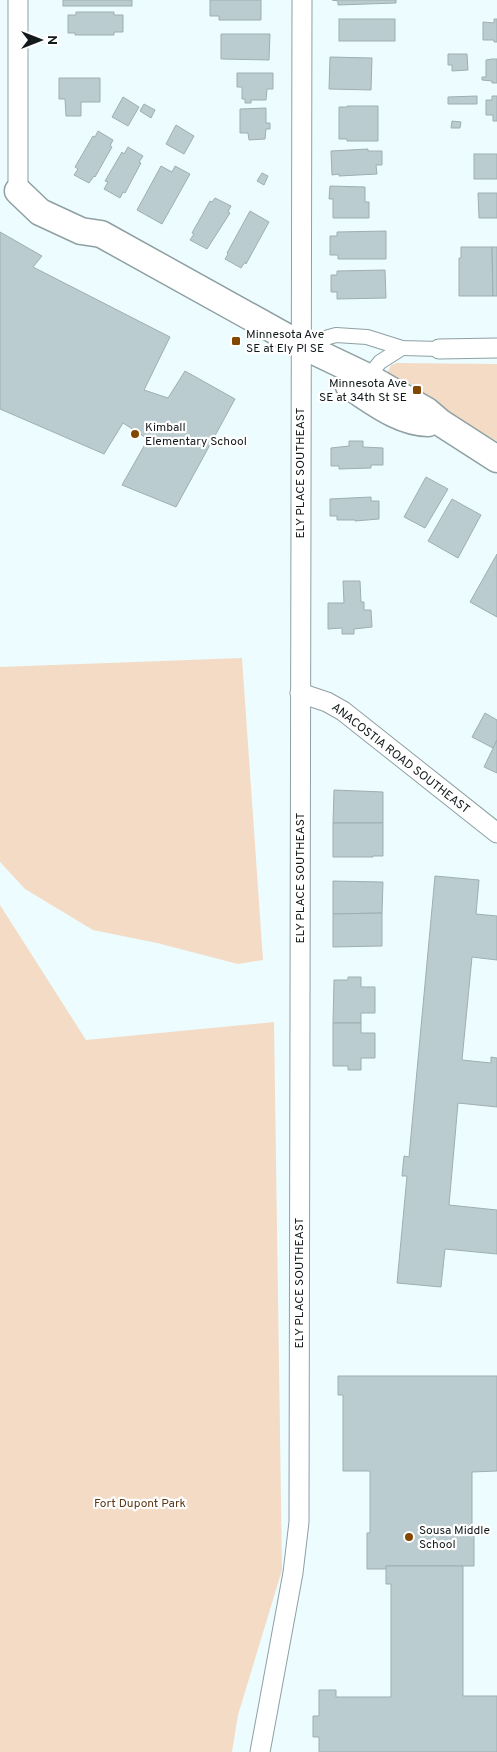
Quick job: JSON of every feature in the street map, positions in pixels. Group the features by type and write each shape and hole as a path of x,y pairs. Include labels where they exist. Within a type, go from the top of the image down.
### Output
{"main road":[{"path":"9,186 48,197 96,222 101,234 301,345 368,377 427,412 497,459"},
{"path":"301,345 339,379 391,413 419,423 441,423"}],"street":[{"path":"9,186 18,0"},
{"name":"ELY PLACE SOUTHEAST","path":"260,1752 292,1581 299,1522 302,0"},
{"path":"301,345 336,335 367,337 402,348 497,348"},
{"path":"368,377 380,362 402,348"},
{"name":"ANACOSTIA ROAD SOUTHEAST","path":"300,693 327,702 342,711 497,832"}],"green space":[{"path":"397,363 497,364 497,441 391,381 388,372 391,365"},
{"path":"242,658 263,960 238,964 157,943 93,930 25,889 0,862 0,667"},
{"name":"Fort Dupont Park","path":"0,905 86,1040 274,1022 282,1570 238,1715 232,1752 0,1752"}],"building":[{"path":"63,0 132,0 132,6 63,6"},
{"path":"210,0 261,0 261,20 219,20 219,16 210,16"},
{"path":"332,0 396,0 396,3 338,5 338,1"},
{"path":"76,12 114,12 114,15 123,15 123,32 114,32 114,35 75,35 75,33 68,33 68,15 76,15"},
{"path":"339,19 395,19 395,41 339,41"},
{"path":"494,19 497,19 497,42 494,42 494,40 483,40 483,22 494,23"},
{"path":"221,34 270,34 269,60 221,59"},
{"path":"448,54 467,54 468,70 452,71 452,65 448,65"},
{"path":"330,57 372,58 371,90 329,89"},
{"path":"497,59 497,83 482,80 482,77 486,77 486,60"},
{"path":"237,73 273,73 273,89 267,89 266,100 251,100 251,103 245,103 245,99 242,99 242,87 237,87"},
{"path":"59,78 100,78 100,102 81,102 81,116 66,116 65,99 59,99"},
{"path":"477,96 477,104 448,104 448,97"},
{"path":"492,96 497,96 497,121 493,121 493,115 486,115 486,100 492,100"},
{"path":"123,97 139,107 128,126 112,117"},
{"path":"144,104 155,110 151,118 140,111"},
{"path":"378,106 378,141 347,141 347,139 339,139 339,107"},
{"path":"266,108 266,123 270,123 270,129 266,129 265,139 249,140 248,133 240,133 240,109"},
{"path":"452,121 461,122 460,128 451,128"},
{"path":"176,125 194,136 184,154 166,144"},
{"path":"98,131 113,140 110,146 112,147 95,177 89,183 74,175 78,169 75,167 93,136 95,137"},
{"path":"128,147 143,156 125,193 123,192 120,198 104,189 108,182 105,181 122,152 124,154"},
{"path":"368,149 368,151 382,151 382,165 376,165 377,174 332,175 331,151"},
{"path":"474,154 497,154 497,179 474,179"},
{"path":"161,166 172,172 175,166 190,174 162,224 137,210"},
{"path":"262,173 268,176 264,185 257,181"},
{"path":"330,186 365,187 365,202 369,202 369,218 333,218 333,199 329,199"},
{"path":"478,193 497,193 497,218 479,218"},
{"path":"215,198 231,206 228,212 230,213 207,249 190,240 210,201 212,202"},
{"path":"250,211 269,222 246,264 245,262 241,268 225,259"},
{"path":"386,231 386,259 338,259 338,255 330,255 330,236 337,236 337,232"},
{"path":"0,232 42,256 33,267 170,337 144,390 168,398 185,371 235,399 176,507 122,485 148,439 123,423 104,454 0,409"},
{"path":"461,247 492,247 493,296 459,296 459,258 461,258"},
{"path":"492,247 497,247 497,296 493,296"},
{"path":"385,270 386,298 337,299 337,292 331,292 331,275 337,275 337,271"},
{"path":"349,441 363,441 363,447 383,448 383,465 371,465 371,468 339,469 339,466 331,466 331,448 349,446"},
{"path":"426,477 448,489 425,528 404,517"},
{"path":"371,497 371,501 379,501 379,519 337,520 337,516 330,516 330,499"},
{"path":"452,499 481,515 458,558 428,541"},
{"path":"497,554 497,617 470,602"},
{"path":"343,581 360,581 361,602 364,602 364,610 371,610 372,627 354,629 354,634 342,634 342,628 328,629 328,603 344,603"},
{"path":"485,713 497,720 497,740 493,748 472,737"},
{"path":"497,740 497,773 484,767"},
{"path":"334,790 383,792 383,823 333,823"},
{"path":"333,823 383,823 383,856 333,857"},
{"path":"435,876 479,880 476,914 497,916 497,960 472,957 462,1060 491,1063 491,1057 497,1058 497,1107 458,1103 449,1205 497,1210 497,1254 445,1249 441,1287 397,1283 407,1176 402,1176 404,1156 409,1157"},
{"path":"333,881 383,882 382,913 333,914"},
{"path":"382,913 382,946 333,947 333,914"},
{"path":"348,977 361,977 361,987 375,987 375,1013 361,1013 361,1023 333,1023 334,980 348,980"},
{"path":"333,1023 361,1023 361,1033 375,1033 375,1058 361,1058 361,1070 348,1070 348,1066 333,1066"},
{"path":"338,1376 497,1376 497,1471 472,1472 474,1566 386,1566 386,1569 367,1569 367,1533 370,1533 370,1471 343,1471 343,1395 338,1395"},
{"path":"386,1566 463,1566 463,1696 497,1696 497,1752 319,1752 319,1737 313,1737 313,1716 319,1716 319,1690 336,1690 336,1697 391,1697 391,1584 386,1584"}],"place":[{"name":"Minnesota Ave SE at Ely Pl SE","path":"236,341"},
{"name":"Minnesota Ave SE at 34th St SE","path":"417,390"},
{"name":"Kimball Elementary School","path":"135,434"},
{"name":"Sousa Middle School","path":"409,1537"}]}
